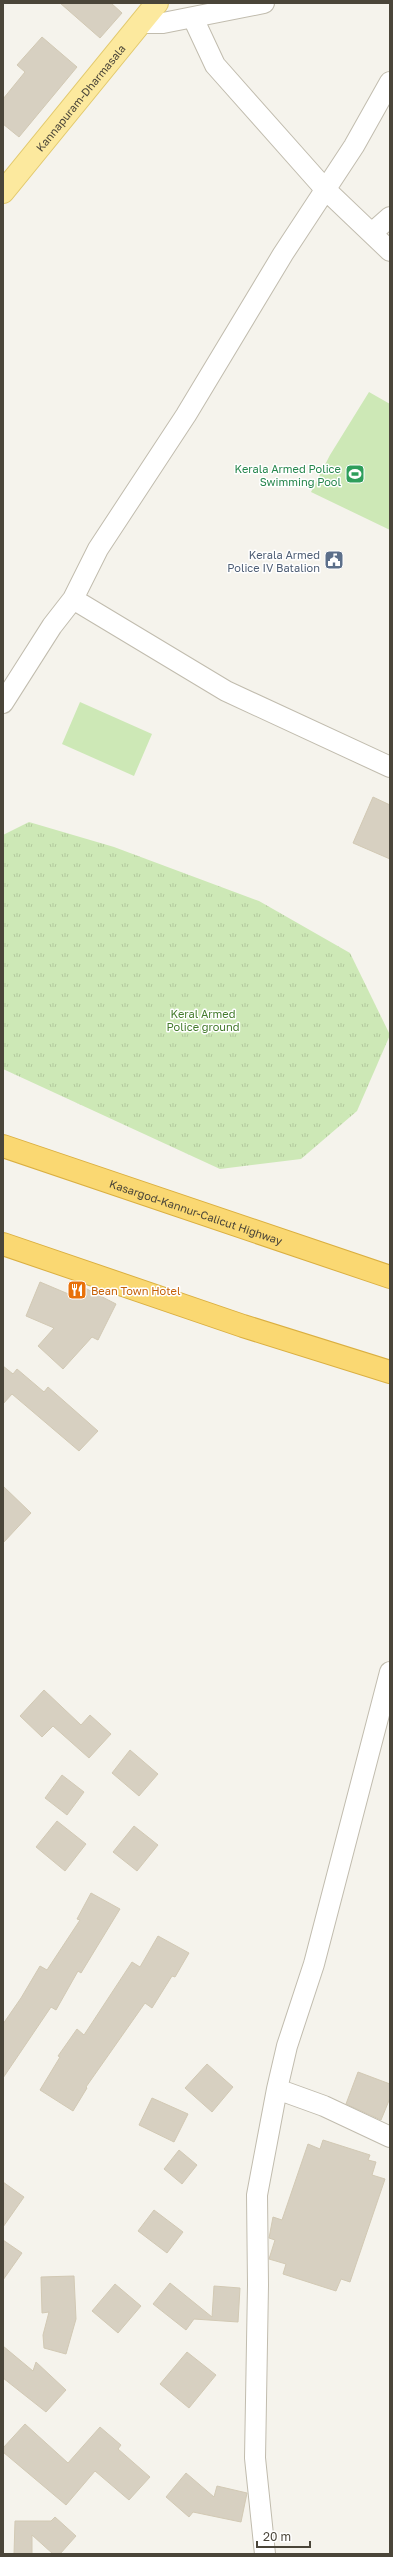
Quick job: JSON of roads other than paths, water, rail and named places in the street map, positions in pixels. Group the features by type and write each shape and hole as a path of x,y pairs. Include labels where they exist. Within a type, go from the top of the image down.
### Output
{"highway":[{"name":"Kasargod-Kannur-Calicut Highway","path":"3,1146 390,1277"},
{"path":"3,1244 243,1326 390,1372"}],"main road":[{"name":"Kannapuram-Dharmasala","path":"3,192 157,3"}],"street":[{"path":"141,23 163,23 264,3"},
{"path":"193,18 215,65 325,189 390,250"},
{"path":"3,703 52,626 73,598 98,549 186,415 325,189 354,146 390,82"},
{"path":"372,232 390,217"},
{"path":"73,598 226,691 390,767"},
{"path":"265,2554 255,2458 258,2285 257,2195 277,2089 287,2046 314,1964 390,1672"},
{"path":"277,2089 324,2106 390,2137"}],"place":[{"name":"Kerala Armed Police Swimming Pool","path":"355,474"},
{"name":"Kerala Armed Police IV Batalion","path":"334,560"},
{"name":"Bean Town Hotel","path":"77,1290"}],"park label":[{"name":"Keral Armed Police ground","path":"203,1019"}]}
